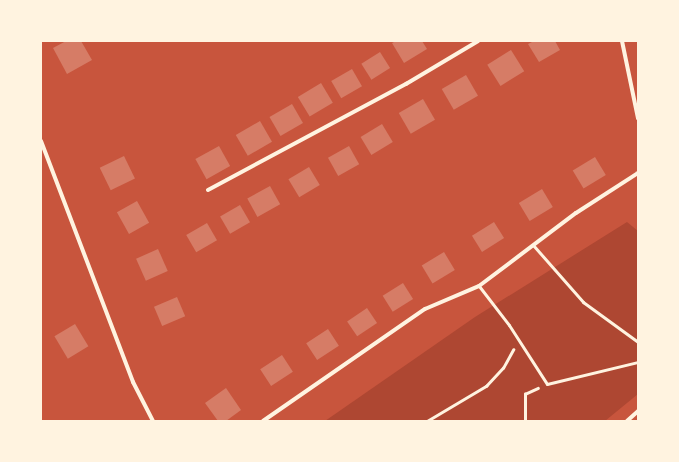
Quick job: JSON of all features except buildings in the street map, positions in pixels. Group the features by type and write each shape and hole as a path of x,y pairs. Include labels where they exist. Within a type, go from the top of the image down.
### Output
{"street":[{"path":"208,190 406,84 478,41"},
{"path":"622,41 638,118"},
{"path":"41,141 132,382 153,421"},
{"path":"263,421 425,309 479,286 532,245 638,173"},
{"path":"626,421 638,411"}],"lane":[{"path":"532,245 583,302 638,342"},
{"path":"479,286 547,384 638,362"}],"path":[{"path":"427,421 486,386 503,368 518,341"},
{"path":"525,421 525,394 547,384"}],"shaded area":[{"path":"627,222 638,231 638,394 605,421 325,421 475,317"}]}
